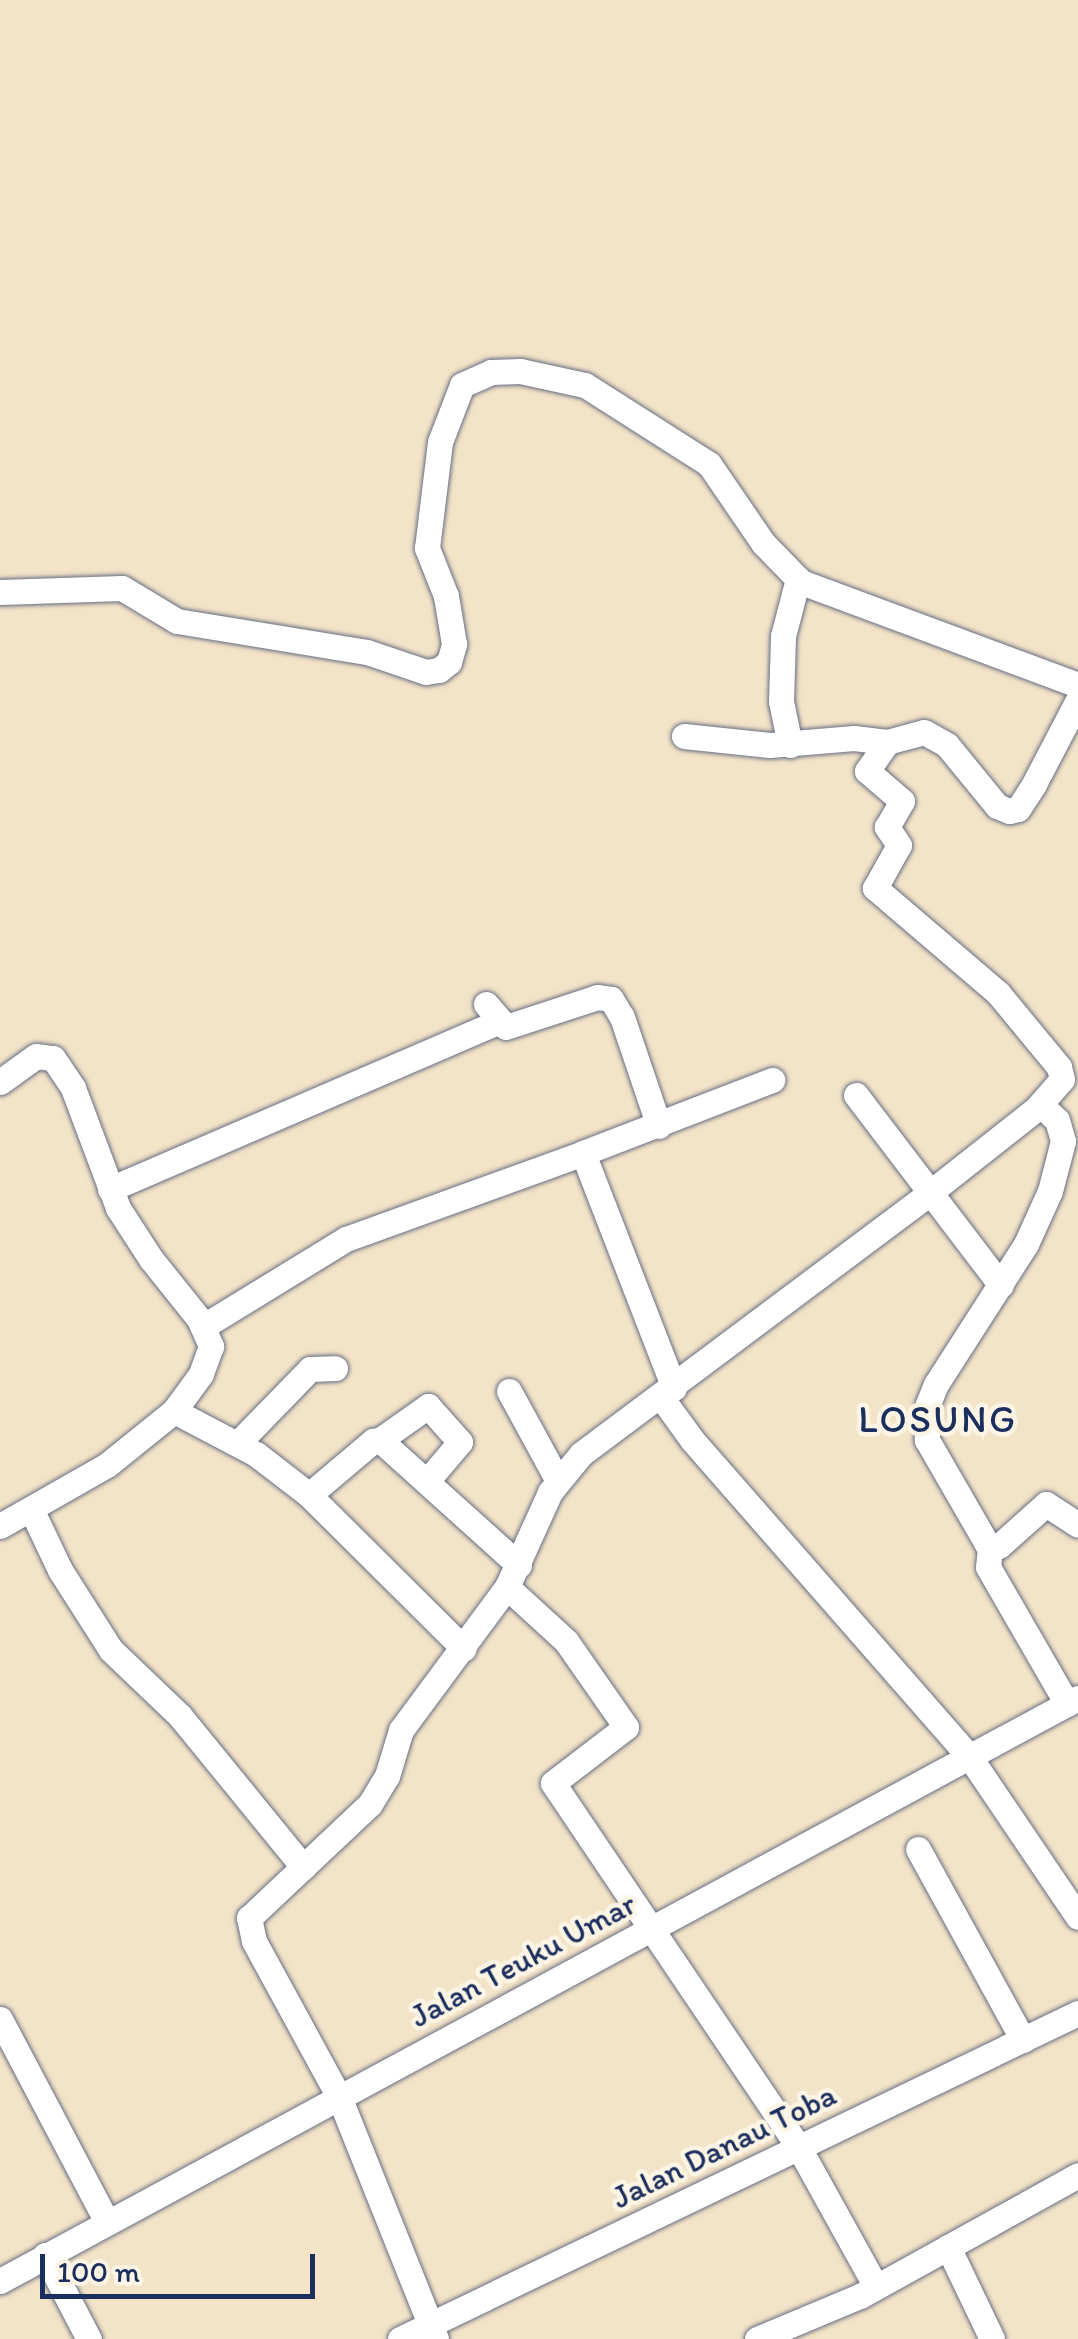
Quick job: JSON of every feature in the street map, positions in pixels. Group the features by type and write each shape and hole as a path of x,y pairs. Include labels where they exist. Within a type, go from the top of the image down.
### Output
{"street":[{"path":"0,592 122,588 177,621 367,652 426,672 439,670 448,662 454,644 446,596 427,548 440,442 456,391 469,379 503,371 570,378 709,464 762,543 798,580 1078,685"},
{"path":"790,745 781,701 783,636 798,580"},
{"path":"684,736 790,745 854,738 886,742 906,734 936,736 997,806 1009,811 1018,808 1034,784 1078,700"},
{"path":"433,2332 339,2097 248,1926 257,1908 370,1804 387,1776 401,1730 513,1576 558,1481 598,1438 668,1392 932,1191 1036,1108 1062,1079 1059,1066 998,993 875,888 900,845 887,827 902,801 875,777 886,742"},
{"path":"110,1189 492,1013 511,1027 597,996 611,998 622,1017 659,1126"},
{"path":"0,1082 36,1056 53,1058 73,1088 110,1189 128,1226 204,1326 210,1352 174,1411 106,1465 32,1512 0,1526"},
{"path":"204,1326 346,1239 583,1153 592,1146 659,1126 772,1080"},
{"path":"856,1095 1001,1284"},
{"path":"1036,1108 1056,1120 1062,1152 1041,1215 936,1384 927,1412 928,1445 990,1546 988,1566 1072,1701"},
{"path":"583,1153 668,1392 693,1441 969,1756 1078,1916"},
{"path":"238,1443 310,1370 335,1368"},
{"path":"509,1390 558,1481"},
{"path":"309,1496 373,1441 428,1406 460,1442 426,1481"},
{"path":"174,1411 238,1443 309,1496 464,1648"},
{"path":"380,1440 426,1481 513,1576 566,1641 626,1727 553,1784 798,2146 876,2288"},
{"path":"990,1546 999,1546 1046,1504 1078,1525"},
{"path":"32,1512 60,1570 111,1650 180,1716 303,1866"},
{"name":"Jalan Teuku Umar","path":"0,2281 1072,1701"},
{"path":"918,1849 1022,2040"},
{"name":"Jalan Danau Toba","path":"400,2339 433,2332 798,2146 1078,2013"},
{"path":"0,2020 107,2222"},
{"path":"757,2339 876,2288 1078,2175"},
{"path":"948,2247 992,2339"},
{"path":"45,2254 89,2339"}],"district":[{"name":"LOSUNG","path":"938,1420"}]}
